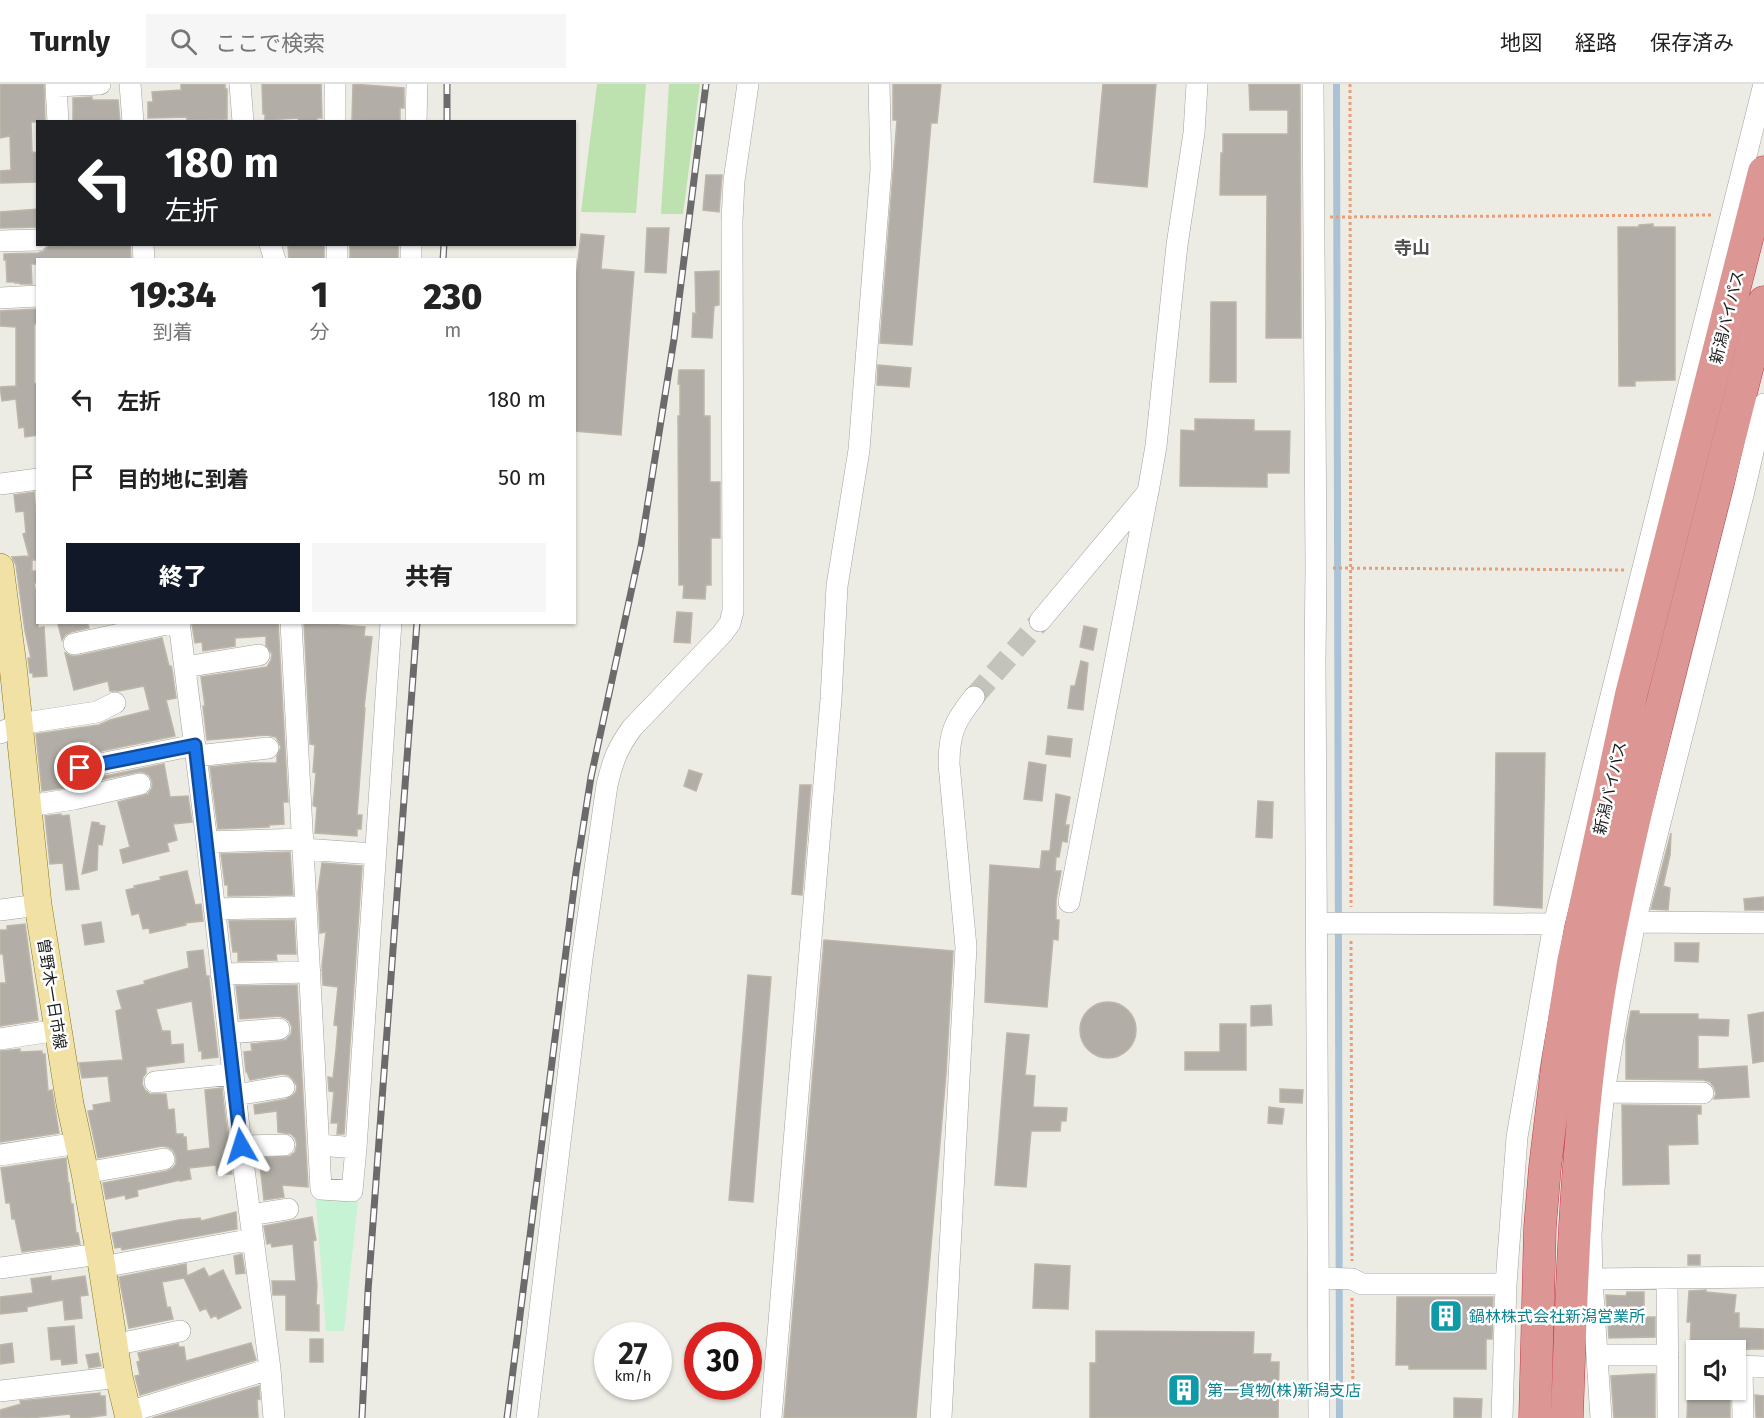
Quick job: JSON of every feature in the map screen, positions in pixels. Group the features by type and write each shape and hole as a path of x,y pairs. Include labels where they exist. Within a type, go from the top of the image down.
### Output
{"highway":[{"name":"新潟バイパス","path":"1535,1418 1540,1227 1545,1167 1573,963 1631,694 1764,172"},
{"name":"新潟バイパス","path":"1567,1418 1582,1277 1578,1164 1604,964 1663,700 1764,302"},
{"path":"1515,1418 1519,1338 1540,1227"},
{"path":"1582,1277 1582,1418"}],"main road":[{"name":"曽野木一日市線","path":"0,567 9,728 28,806 38,904 70,1104 85,1173 119,1377 128,1415"}],"street":[{"path":"58,120 56,86 100,84"},
{"path":"130,84 133,120"},
{"path":"240,84 243,120"},
{"path":"335,84 335,120"},
{"path":"416,120 417,84"},
{"path":"771,1418 831,699 837,586 860,450 880,169 879,84"},
{"path":"1069,902 1156,446 1177,245 1194,133 1197,84"},
{"path":"1313,84 1319,1418"},
{"path":"1502,1418 1506,1284 1517,1137 1554,924 1764,84"},
{"path":"527,1418 582,959 613,759 632,728 722,634 730,622 733,611 732,221 734,181 748,93"},
{"path":"0,241 36,240"},
{"path":"0,298 36,296"},
{"path":"1601,1418 1597,1355 1582,1277 1591,1236 1604,1092 1635,922 1764,404"},
{"path":"0,484 36,479"},
{"path":"1040,621 1148,492"},
{"path":"74,644 169,624"},
{"path":"178,624 196,750 274,1418"},
{"path":"291,624 321,1189 352,1191 391,624"},
{"path":"185,667 259,655"},
{"path":"940,1418 966,947 949,748 957,718 974,697"},
{"path":"9,728 97,712 115,703"},
{"path":"74,799 80,768 196,750 268,748"},
{"path":"28,806 74,799 140,784"},
{"path":"207,842 303,844 375,854"},
{"path":"0,910 38,904"},
{"path":"214,909 306,907"},
{"path":"1635,922 1764,923"},
{"path":"1317,923 1554,924"},
{"path":"221,974 310,972"},
{"path":"229,1034 279,1029"},
{"path":"0,1039 58,1030"},
{"path":"155,1083 284,1087"},
{"path":"1604,1092 1703,1093"},
{"path":"0,1155 78,1143"},
{"path":"241,1146 284,1145"},
{"path":"318,1145 356,1148"},
{"path":"85,1173 164,1159"},
{"path":"249,1215 288,1209"},
{"path":"0,1268 100,1261 253,1239"},
{"path":"1582,1277 1667,1279 1764,1277"},
{"path":"1318,1278 1352,1279 1362,1284 1506,1284"},
{"path":"1667,1279 1668,1418"},
{"path":"114,1345 180,1331"},
{"path":"1597,1355 1668,1356"},
{"path":"1746,1366 1764,1367"},
{"path":"128,1415 270,1369"},
{"path":"0,1391 119,1377"},
{"path":"1742,1400 1743,1417"}],"path":[{"path":"1350,84 1348,217 1353,1395"},
{"path":"1329,217 1730,215"},
{"path":"1329,568 1643,570"}],"green space":[{"path":"597,84 646,84 636,213 581,212"},
{"path":"669,84 700,84 683,214 661,214"},
{"path":"315,1189 359,1192 344,1331 326,1331"}],"water":[{"path":"1333,84 1340,84 1343,1418 1336,1418"}],"building":[{"path":"0,84 44,84 45,120 31,122 32,152 36,153 36,182 0,183 0,171 11,170 10,136 0,138"},
{"path":"181,84 225,84 227,119 148,118 148,102 153,102 152,92 181,90"},
{"path":"262,84 321,84 322,118 317,118 317,120 298,120 298,118 265,120 265,114 263,114"},
{"path":"353,84 404,88 404,108 400,108 400,120 352,120"},
{"path":"893,84 941,84 937,123 931,123 912,345 880,343 897,120 893,120"},
{"path":"1103,84 1156,84 1147,187 1094,182"},
{"path":"1249,84 1300,84 1301,338 1266,338 1267,195 1220,195 1223,134 1288,134 1288,110 1250,110"},
{"path":"92,97 92,100 118,100 120,120 73,120 73,98"},
{"path":"706,175 722,175 719,212 703,210"},
{"path":"36,209 36,227 0,228 0,212"},
{"path":"1653,224 1653,227 1675,227 1675,380 1635,381 1635,386 1619,386 1618,227"},
{"path":"647,228 669,228 666,273 645,272"},
{"path":"581,234 604,236 601,269 634,272 621,435 576,431 576,279"},
{"path":"49,246 130,246 131,258 36,258 36,264 31,264 32,284 7,282 4,254 44,251"},
{"path":"288,246 324,246 324,258 289,258"},
{"path":"350,246 398,246 398,258 350,258"},
{"path":"719,271 719,305 714,306 712,338 692,337 693,313 696,314 695,272"},
{"path":"1211,302 1236,302 1236,382 1210,382"},
{"path":"36,309 34,384 36,384 36,435 25,437 24,427 19,428 16,399 2,401 0,387 16,386 16,327 0,326 0,311"},
{"path":"878,365 911,368 909,387 877,385"},
{"path":"679,370 704,370 704,416 710,416 710,482 720,482 720,538 711,538 711,585 706,585 705,599 683,598 684,585 679,585"},
{"path":"1195,419 1254,420 1254,431 1290,431 1289,473 1267,473 1267,487 1180,486 1181,430 1195,431"},
{"path":"34,492 36,560 32,560 32,571 36,571 36,583 34,583 36,624 38,628 44,627 47,676 33,677 33,673 30,673 28,658 31,658 16,565 12,557 29,556 23,534 26,533 24,511 16,512 14,495"},
{"path":"677,612 692,613 690,643 674,642"},
{"path":"58,624 88,624 89,628 71,632 62,640"},
{"path":"192,624 278,624 288,802 283,802 284,824 269,825 269,827 218,829 210,767 277,763 281,747 276,737 267,735 207,740 203,706 205,706 201,677 267,667 272,654 266,645 266,636 235,638 235,646 203,651 202,642 195,643"},
{"path":"304,624 365,627 364,636 372,637 364,708 357,815 362,815 361,829 357,829 357,836 315,833 317,807 313,805 316,773 313,772 315,745 310,744"},
{"path":"1084,626 1097,629 1093,650 1080,647"},
{"path":"162,638 172,670 176,698 166,700 175,736 91,753 90,741 63,748 66,772 63,788 42,791 36,734 99,725 150,710 144,686 110,691 108,681 74,690 65,653 77,656"},
{"path":"1081,661 1088,663 1083,710 1068,708 1071,686 1075,686"},
{"path":"1048,736 1072,739 1070,757 1046,754"},
{"path":"1496,753 1545,753 1542,908 1494,905"},
{"path":"1029,762 1046,765 1042,801 1024,799"},
{"path":"164,764 170,797 188,796 192,822 173,824 177,840 167,843 169,851 123,863 120,850 130,847 118,802 148,794 152,788 152,781 149,775 143,772 90,782 91,779"},
{"path":"689,770 702,774 696,791 684,786"},
{"path":"800,785 811,785 802,895 792,894"},
{"path":"1056,794 1070,797 1065,825 1069,825 1067,842 1062,841 1059,857 1056,857 1055,871 1061,871 1056,900 1056,920 1059,920 1058,940 1053,939 1047,1007 985,1002 990,865 1040,869 1042,851 1050,851"},
{"path":"1258,801 1273,802 1272,838 1256,837"},
{"path":"61,814 61,816 69,815 79,889 66,890 63,863 50,864 45,816"},
{"path":"92,822 105,826 102,845 98,844 97,870 82,874"},
{"path":"1671,833 1670,855 1663,886 1670,888 1668,910 1651,909"},
{"path":"290,852 293,895 228,896 228,885 225,885 221,854"},
{"path":"322,863 362,866 344,1134 337,1134 338,1123 331,1123 334,1092 329,1091 328,1077 333,1078 338,1026 334,1025 338,987 323,985 322,966 326,932 320,933 318,892"},
{"path":"187,871 195,905 201,904 203,921 185,923 186,925 150,933 149,928 143,929 139,913 132,915 126,890 161,880 160,877"},
{"path":"1764,897 1764,910 1745,910 1744,899"},
{"path":"294,920 296,954 276,954 277,960 238,961 238,952 233,952 229,921"},
{"path":"101,922 104,942 85,945 82,925"},
{"path":"25,924 38,1020 0,1026 0,983 6,983 3,954 0,954 0,930 7,930 7,926"},
{"path":"824,940 953,951 946,1074 916,1418 784,1418"},
{"path":"1675,943 1699,943 1698,962 1675,961"},
{"path":"203,950 206,976 209,976 218,1057 202,1059 192,1001 156,1009 162,1031 170,1031 171,1045 183,1044 184,1062 146,1067 142,1084 150,1094 166,1094 168,1110 174,1109 176,1134 183,1134 183,1137 186,1137 187,1151 210,1148 205,1090 222,1088 232,1174 217,1174 216,1165 189,1168 191,1179 137,1190 138,1196 126,1199 125,1195 106,1199 103,1183 167,1171 176,1164 176,1156 173,1150 162,1146 98,1158 88,1111 94,1110 93,1105 111,1102 108,1076 82,1078 79,1063 123,1060 116,1011 122,1009 117,991 145,984 144,981 189,968 187,952"},
{"path":"748,975 771,977 753,1202 729,1200"},
{"path":"297,985 308,1187 282,1185 284,1197 264,1200 260,1166 257,1166 255,1158 290,1156 295,1152 297,1144 291,1134 278,1132 277,1111 255,1114 254,1105 287,1099 296,1092 297,1086 288,1075 282,1074 250,1080 246,1072 244,1052 252,1051 251,1044 286,1040 291,1034 292,1027 289,1021 279,1016 240,1019 236,986"},
{"path":"1103,1002 1113,1002 1128,1010 1134,1019 1136,1030 1134,1041 1128,1050 1113,1058 1103,1058 1092,1053 1085,1046 1080,1035 1080,1025 1085,1014 1092,1007"},
{"path":"1271,1005 1272,1025 1251,1026 1251,1006"},
{"path":"1631,1011 1639,1011 1639,1014 1698,1014 1698,1019 1729,1020 1728,1036 1698,1035 1698,1069 1747,1066 1749,1097 1714,1099 1716,1094 1714,1087 1710,1082 1704,1080 1626,1079 1626,1039"},
{"path":"1764,1012 1764,1061 1753,1063 1748,1015"},
{"path":"1220,1024 1246,1024 1246,1070 1185,1070 1185,1052 1220,1052"},
{"path":"1007,1033 1029,1035 1025,1075 1035,1076 1033,1107 1067,1108 1066,1121 1061,1121 1060,1131 1031,1131 1026,1187 995,1185"},
{"path":"20,1049 20,1052 42,1051 42,1054 45,1054 48,1091 52,1090 59,1133 0,1142 0,1051"},
{"path":"1280,1089 1303,1090 1302,1103 1280,1102"},
{"path":"1622,1105 1701,1106 1701,1114 1697,1114 1698,1144 1668,1145 1669,1184 1623,1185"},
{"path":"1269,1107 1284,1109 1282,1124 1268,1123"},
{"path":"66,1158 71,1204 73,1204 76,1233 78,1233 80,1244 22,1252 15,1219 12,1219 10,1203 6,1203 1,1168"},
{"path":"236,1212 237,1229 122,1250 121,1247 115,1248 112,1233 179,1220 200,1218 201,1221"},
{"path":"312,1217 316,1240 313,1241 319,1331 286,1330 286,1295 273,1295 272,1281 296,1281 293,1244 272,1247 271,1243 267,1244 264,1226"},
{"path":"242,1254 245,1273 236,1274 234,1256"},
{"path":"1688,1255 1700,1255 1700,1265 1688,1265"},
{"path":"186,1264 187,1276 204,1268 209,1277 223,1270 241,1308 218,1319 216,1315 211,1318 206,1308 200,1311 184,1278 162,1282 167,1308 170,1307 173,1319 129,1328 119,1277"},
{"path":"1035,1264 1070,1266 1068,1309 1033,1308"},
{"path":"51,1276 51,1281 85,1276 88,1295 80,1296 82,1318 65,1320 63,1300 27,1307 27,1311 0,1314 0,1297 33,1293 31,1279"},
{"path":"1706,1290 1706,1292 1736,1295 1734,1313 1739,1313 1739,1328 1764,1329 1764,1349 1746,1349 1746,1340 1690,1340 1691,1322 1687,1322 1689,1291"},
{"path":"1627,1292 1644,1292 1644,1317 1655,1317 1655,1337 1609,1338 1606,1295 1626,1296"},
{"name":"鍋林株式会社新潟営業所","path":"1397,1297 1493,1297 1492,1339 1486,1339 1486,1369 1409,1369 1409,1365 1396,1365"},
{"path":"74,1326 77,1363 62,1365 61,1359 51,1360 48,1328"},
{"name":"第一貨物(株)新潟支店","path":"1096,1331 1254,1332 1253,1354 1271,1354 1270,1362 1279,1362 1278,1418 1090,1418 1090,1363 1096,1363"},
{"path":"310,1339 323,1339 323,1362 310,1362"},
{"path":"12,1343 14,1362 0,1364 0,1345"},
{"path":"251,1343 256,1360 140,1395 135,1376 140,1375 137,1362 140,1361 138,1353 178,1344 179,1347 184,1347 186,1361"},
{"path":"98,1353 101,1366 89,1368 86,1355"},
{"path":"1655,1374 1655,1418 1614,1418 1611,1376"},
{"path":"259,1386 258,1418 152,1418"},
{"path":"100,1393 100,1396 105,1396 106,1415 84,1418 71,1418 70,1414 0,1418 0,1410 21,1404 20,1401"},
{"path":"1755,1395 1764,1396 1764,1418 1756,1417"},
{"path":"1454,1398 1482,1399 1481,1418 1454,1418"},
{"path":"1688,1400 1730,1400 1730,1418 1687,1418"}],"tunnel":[{"path":"974,697 1040,621"}],"railway":[{"path":"447,84 447,120"},
{"path":"507,1418 576,872 591,777 641,546 674,339 706,84"},
{"path":"443,258 444,246"},
{"path":"362,1418 368,1291 417,624"}],"place":[{"name":"鍋林株式会社新潟営業所","path":"1446,1316"},
{"name":"第一貨物(株)新潟支店","path":"1184,1390"}],"district":[{"name":"寺山","path":"1412,248"}],"route":[{"path":"80,768 195,745 241,1146"}]}
